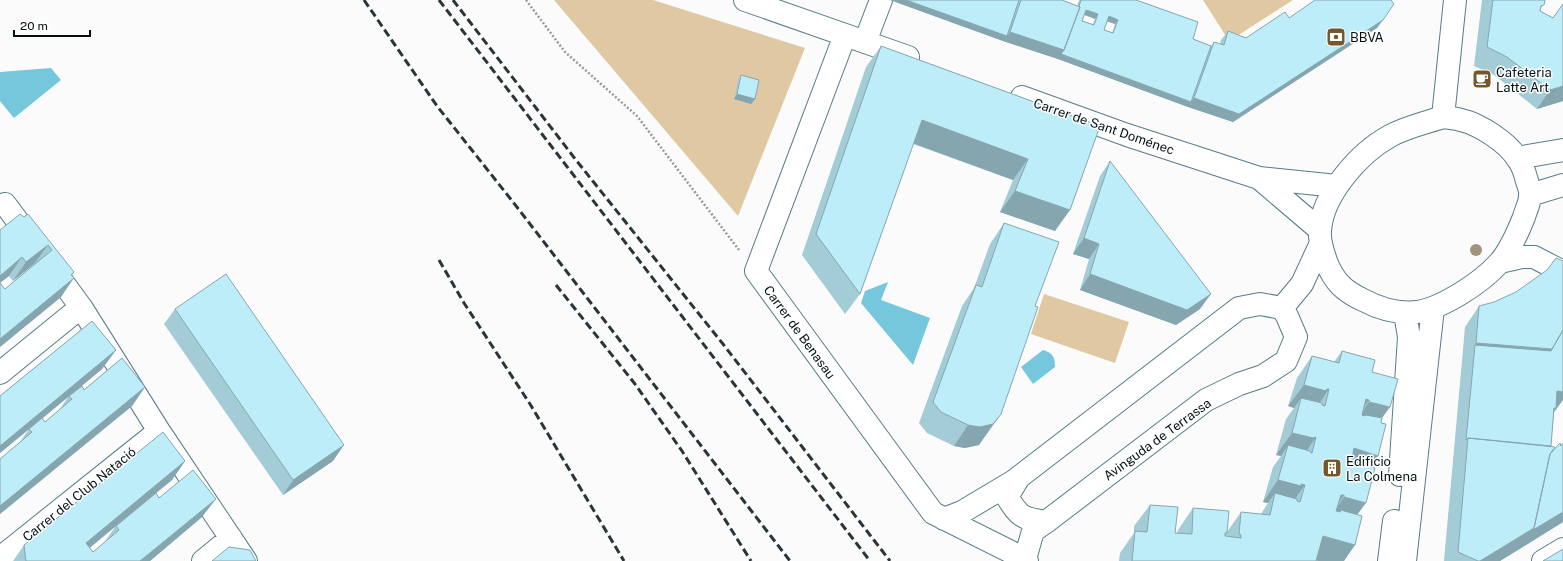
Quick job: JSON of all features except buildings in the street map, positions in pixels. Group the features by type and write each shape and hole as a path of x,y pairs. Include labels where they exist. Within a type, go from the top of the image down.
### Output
{"street":[{"path":"745,0 925,63"},
{"path":"865,42 881,0"},
{"path":"1443,117 1455,0"},
{"name":"Carrer de Benasau","path":"845,35 756,271 933,513 1026,560"},
{"name":"Carrer de Sant Doménec","path":"1000,90 1127,135 1259,178 1337,186"},
{"path":"944,518 962,512 1019,476 1239,308 1260,304 1282,308 1302,284 1320,238 1325,207 1337,186 1351,168 1368,151 1390,136 1417,125 1443,117 1462,120 1484,130 1504,144 1517,158 1526,176 1530,195 1520,226 1500,262 1488,274 1455,297 1433,308 1405,312 1378,308 1349,293 1335,281 1328,265 1320,238"},
{"path":"1517,158 1563,150"},
{"name":"Carrer de Sant Doménec","path":"1259,178 1320,238"},
{"path":"1530,195 1563,185"},
{"path":"2,205 81,307 159,431 246,561"},
{"path":"1500,262 1522,257 1534,258 1563,272"},
{"path":"0,373 81,307"},
{"name":"Avinguda de Terrassa","path":"1026,560 1033,531 1206,400 1239,384 1263,376 1286,361 1296,337 1288,316 1282,308"},
{"path":"1405,561 1433,308"},
{"path":"1389,561 1400,471 1409,337 1405,312"},
{"name":"Carrer del Club Natació","path":"0,558 159,431"},
{"path":"1019,476 1007,497 1016,512 1025,518 1046,522"},
{"path":"203,561 231,538"},
{"path":"1543,561 1563,549"}],"path":[{"path":"526,0 565,52 637,116 756,271"}],"shaded area":[{"path":"554,0 653,0 805,48 738,216"},
{"path":"1203,0 1293,0 1229,41"},
{"path":"1044,294 1129,322 1115,363 1031,334"}],"water":[{"path":"51,68 61,80 14,118 0,101 0,72"},
{"path":"888,282 881,300 930,318 913,365 861,303 865,291"},
{"path":"1043,350 1053,356 1055,367 1033,384 1021,367"}],"railway":[{"path":"364,0 437,106 513,202 790,561"},
{"path":"439,0 870,561"},
{"path":"453,0 576,160 723,344 890,561"},
{"path":"439,260 464,303 530,404 624,561"},
{"path":"556,285 635,384 682,451 751,561"}],"place":[{"name":"BBVA","path":"1336,37"},
{"name":"Cafeteria Latte Art","path":"1482,79"},
{"name":"Edificio La Colmena","path":"1332,468"}]}
